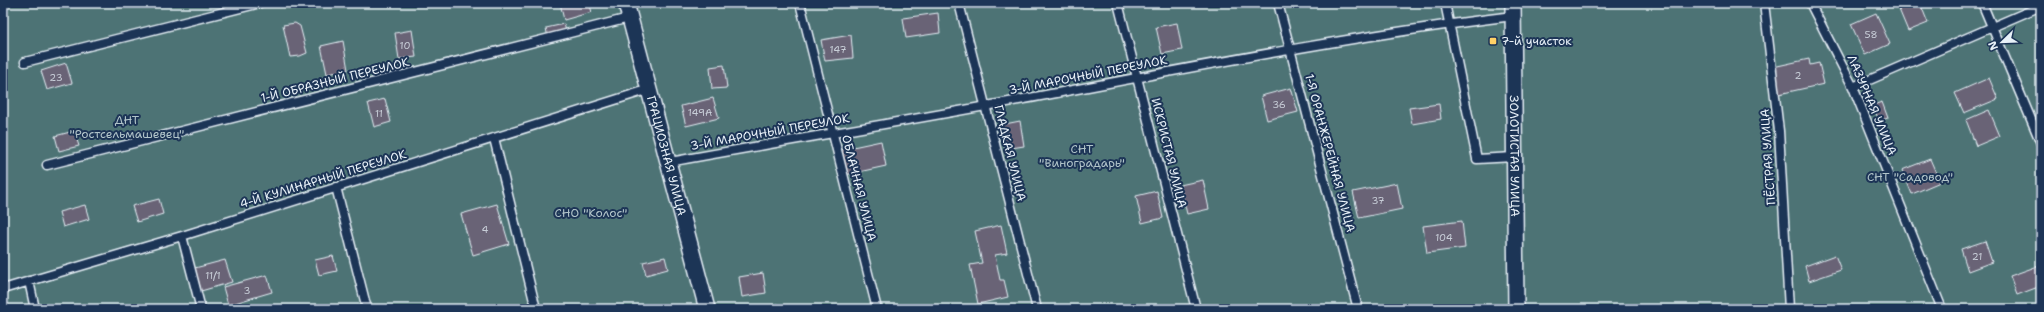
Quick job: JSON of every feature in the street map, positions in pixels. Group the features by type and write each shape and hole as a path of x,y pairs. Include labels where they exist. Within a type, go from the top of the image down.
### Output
{"street":[{"name":"ГРАЦИОЗНАЯ УЛИЦА","path":"626,3 707,309"},
{"name":"ЗОЛОТИСТАЯ УЛИЦА","path":"1513,9 1516,309"}],"lane":[{"path":"25,62 260,3"},
{"name":"ОБЛАЧНАЯ УЛИЦА","path":"800,3 877,309"},
{"name":"ГЛАДКАЯ УЛИЦА","path":"959,3 1038,309"},
{"name":"ИСКРИСТАЯ УЛИЦА","path":"1118,3 1196,309"},
{"name":"1-Я ОРАНЖЕРЕЙНАЯ УЛИЦА","path":"1278,3 1358,309"},
{"path":"1445,3 1477,159 1514,157"},
{"name":"ПЁСТРАЯ УЛИЦА","path":"1764,3 1780,131 1789,309"},
{"name":"ЛАЗУРНАЯ УЛИЦА","path":"1810,3 1853,87 1942,309"},
{"path":"1982,3 2041,143"},
{"path":"1853,87 2041,6"},
{"name":"3-Й МАРОЧНЫЙ ПЕРЕУЛОК","path":"669,162 985,106 1290,49 1449,23 1513,9"},
{"name":"1-Й ОБРАЗНЫЙ ПЕРЕУЛОК","path":"47,165 629,18"},
{"name":"4-Й КУЛИНАРНЫЙ ПЕРЕУЛОК","path":"3,289 182,236 650,89"},
{"path":"494,138 536,309"},
{"path":"336,187 367,309"},
{"path":"182,236 201,309"},
{"path":"28,281 35,309"}],"green space":[{"path":"3,3 2041,3 2041,309 3,309"}],"building":[{"path":"560,3 589,3 592,12 564,20"},
{"path":"1908,3 1920,3 1928,23 1908,31 1898,7"},
{"path":"938,13 940,33 906,38 903,18"},
{"path":"1876,13 1890,44 1865,55 1851,24"},
{"path":"295,23 300,26 307,53 300,56 290,57 283,25"},
{"path":"1177,23 1182,50 1162,54 1156,27"},
{"path":"564,24 568,38 549,43 546,28"},
{"path":"412,30 416,57 399,59 395,33"},
{"path":"851,35 853,58 825,61 821,40"},
{"path":"343,41 348,70 327,74 321,46"},
{"path":"1809,59 1810,65 1819,63 1824,84 1779,94 1773,67"},
{"path":"66,63 72,83 47,90 41,71"},
{"path":"724,65 727,88 712,89 710,67"},
{"path":"1989,78 1998,99 1964,113 1955,93"},
{"path":"1291,88 1298,112 1267,120 1261,96"},
{"path":"713,98 719,118 686,126 681,106"},
{"path":"385,99 391,122 374,127 368,103"},
{"path":"1882,102 1888,118 1879,121 1873,105"},
{"path":"1439,104 1441,119 1412,124 1409,108"},
{"path":"1989,110 2000,136 1976,146 1966,120"},
{"path":"1020,121 1024,146 1005,149 1000,125"},
{"path":"74,131 79,146 59,151 55,136"},
{"path":"881,141 886,166 845,175 839,150"},
{"path":"1930,159 1940,182 1912,194 1902,170"},
{"path":"1203,180 1209,209 1187,214 1180,185"},
{"path":"1397,183 1402,209 1359,218 1353,192"},
{"path":"1157,191 1163,218 1142,223 1136,196"},
{"path":"159,199 163,214 137,222 132,206"},
{"path":"497,204 509,244 473,255 461,214"},
{"path":"85,205 89,219 63,227 59,212"},
{"path":"1462,221 1465,248 1427,253 1423,226"},
{"path":"1001,225 1007,253 995,255 1000,280 1004,280 1008,297 978,304 970,265 982,263 975,231"},
{"path":"1985,241 1992,262 1968,271 1961,249"},
{"path":"1835,255 1841,270 1809,281 1805,266"},
{"path":"333,256 337,271 319,275 315,260"},
{"path":"665,257 668,269 646,275 643,262"},
{"path":"225,260 232,282 201,291 195,268"},
{"path":"2038,266 2041,274 2041,286 2017,295 2010,276"},
{"path":"763,273 766,293 742,297 739,277"},
{"path":"267,275 272,292 228,305 223,287"},
{"path":"778,304 779,309 769,309 768,306"},
{"path":"1257,304 1258,309 1237,309"}],"place":[{"name":"7-й участок","path":"1493,41"}],"park label":[{"name":"ДНТ \"Ростсельмашевец\"","path":"127,127"},
{"name":"СНТ \"Виноградарь\"","path":"1082,156"},
{"name":"СНТ \"Садовод\"","path":"1910,177"},
{"name":"СНО \"Колос\"","path":"591,213"}]}
